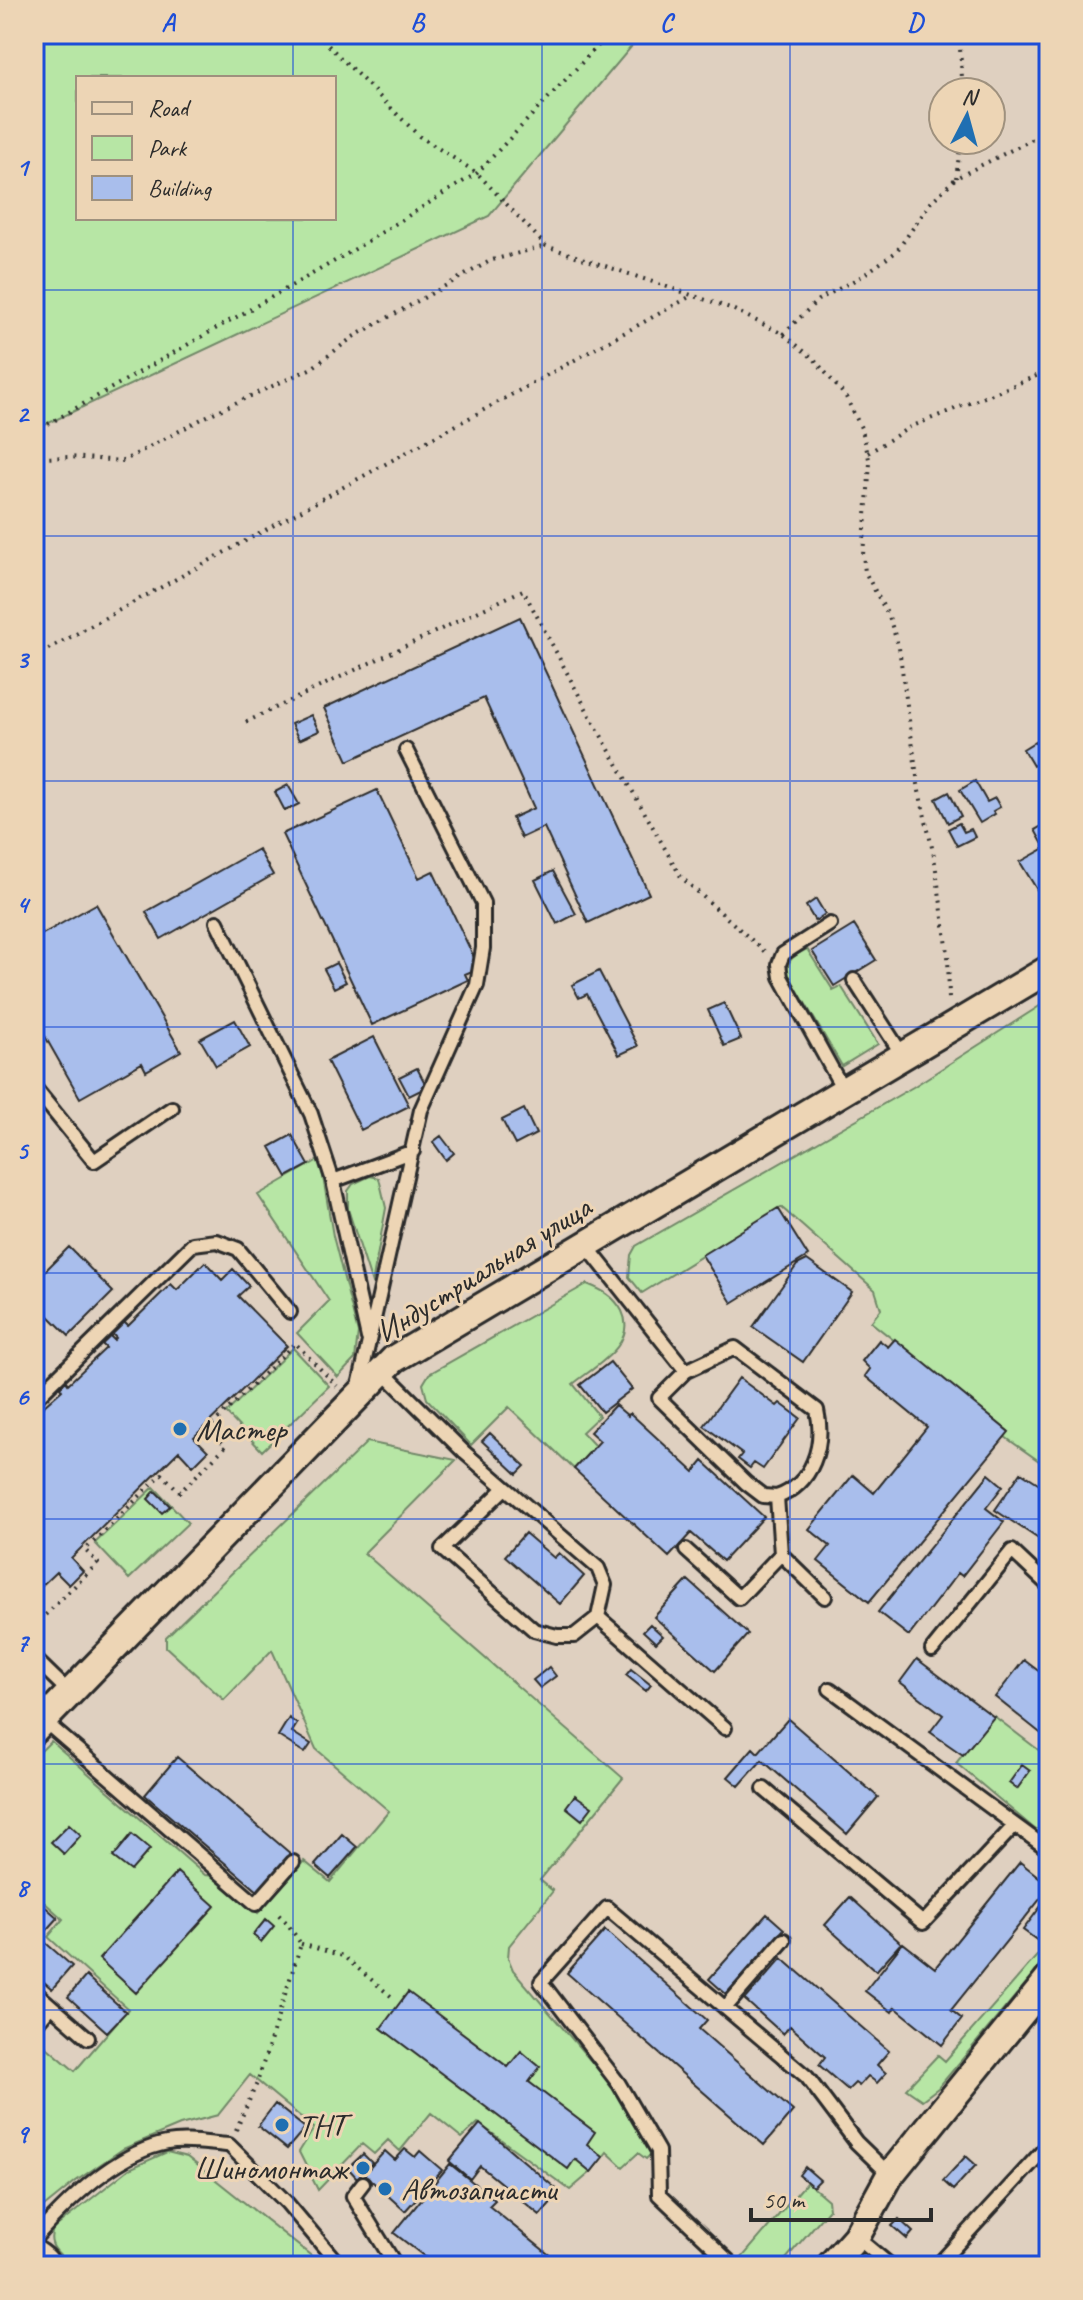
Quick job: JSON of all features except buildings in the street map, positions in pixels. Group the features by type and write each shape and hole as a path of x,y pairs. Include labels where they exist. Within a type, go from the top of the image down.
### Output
{"main road":[{"path":"34,2262 39,2266"}],"street":[{"name":"Индустриальная улица","path":"38,1725 394,1359 1049,969"},
{"path":"830,2266 856,2237 890,2175 1049,1979"}],"lane":[{"path":"354,1399 421,1110 477,985 483,948 483,903 406,750"},
{"path":"217,922 311,1114 333,1181 369,1341"},
{"path":"830,924 783,954 779,964 781,977 844,1091"},
{"path":"854,980 903,1056"},
{"path":"34,1087 94,1161 172,1108"},
{"path":"333,1181 413,1151"},
{"path":"34,1400 193,1244 217,1241 238,1249 290,1312"},
{"path":"586,1245 686,1371"},
{"path":"735,1348 817,1410 821,1437 816,1459 795,1487 777,1497 763,1496 746,1483 659,1398 686,1371 735,1348"},
{"path":"382,1371 505,1488 598,1568 605,1585 598,1617 574,1636 557,1636 534,1630 442,1549 505,1488"},
{"path":"777,1497 781,1554 825,1597"},
{"path":"686,1550 739,1598 781,1554"},
{"path":"932,1650 1012,1551 1049,1586"},
{"path":"598,1617 725,1728"},
{"path":"34,1658 70,1693"},
{"path":"830,1689 1049,1850"},
{"path":"38,1725 256,1904 293,1862"},
{"path":"764,1789 923,1923 1015,1825"},
{"path":"734,2266 659,2195 658,2151 619,2084 541,1982 607,1908 807,2077 856,2142 890,2175"},
{"path":"725,2008 784,1940"},
{"path":"34,1991 88,2038"},
{"path":"34,2026 51,2006"},
{"path":"34,2239 67,2202 131,2156 169,2142 229,2145 287,2203 340,2266"},
{"path":"937,2266 1049,2144"},
{"path":"363,2183 353,2196 396,2266"},
{"path":"856,2237 891,2266"}],"path":[{"path":"317,34 419,136 477,173 546,246 730,308 783,334 815,360 846,397 862,430 868,453 869,496 863,555 865,572 889,617 899,648 919,791 934,856 948,953 950,1028"},
{"path":"34,432 342,257 477,173 609,34"},
{"path":"959,34 962,76"},
{"path":"783,334 818,300 862,276 896,252 932,201 956,178 1049,131"},
{"path":"956,178 959,156"},
{"path":"34,461 70,457 123,461 211,414 312,368 353,337 492,260 546,246"},
{"path":"34,657 693,295"},
{"path":"868,453 910,427 1049,371"},
{"path":"246,722 523,590 681,877 779,964"},
{"path":"34,1626 98,1563 85,1550 162,1474 180,1492 226,1446 209,1428 295,1343 354,1399"},
{"path":"262,1898 287,1923 301,1944 343,1956 392,1997"},
{"path":"229,2145 257,2083 301,1944"}],"green space":[{"path":"34,34 642,34 489,216 34,430"},
{"path":"807,949 833,990 841,986 878,1044 842,1066 788,974 790,961"},
{"path":"1049,1000 1049,1468 1005,1437 1008,1431 871,1322 881,1309 875,1290 781,1207 642,1293 629,1277 631,1255 636,1246 913,1087"},
{"path":"320,1159 333,1236 358,1333 355,1359 338,1377 297,1333 329,1301 258,1195"},
{"path":"370,1176 379,1178 386,1208 372,1284 348,1209 348,1191 353,1184"},
{"path":"587,1284 615,1301 625,1323 624,1334 612,1353 573,1384 599,1416 582,1432 595,1446 574,1469 509,1407 471,1445 427,1399 423,1384 429,1374"},
{"path":"293,1348 329,1386 262,1451 226,1413"},
{"path":"367,1442 456,1460 364,1553 623,1778 540,1880 553,1891 509,1946 508,1958 513,1970 620,2095 655,2150 646,2159 638,2153 623,2167 607,2152 591,2172 570,2190 478,2123 462,2138 431,2113 400,2151 388,2140 374,2154 362,2144 318,2190 299,2152 314,2128 250,2075 218,2115 180,2125 123,2149 34,2215 34,2042 43,2044 75,2071 128,2009 48,1937 63,1919 34,1893 34,1758 51,1741 205,1875 214,1876 258,1913 304,1861 330,1882 389,1811 316,1749 272,1650 224,1700 166,1647 166,1637"},
{"path":"154,1487 188,1523 129,1579 95,1543"},
{"path":"994,1716 1049,1758 1049,1841 956,1763"},
{"path":"1042,1950 1039,1966 1033,1975 938,2088 922,2100 906,2089 938,2055 945,2061"},
{"path":"167,2152 187,2157 324,2266 74,2266 60,2255 53,2246 53,2229 129,2169"},
{"path":"807,2182 828,2200 829,2209 780,2266 748,2266 740,2260"}],"place":[{"name":"Мастер","path":"180,1429"},
{"name":"ТНТ","path":"282,2125"},
{"name":"Шиномонтаж","path":"363,2168"},
{"name":"Автозапчасти","path":"385,2189"}]}
